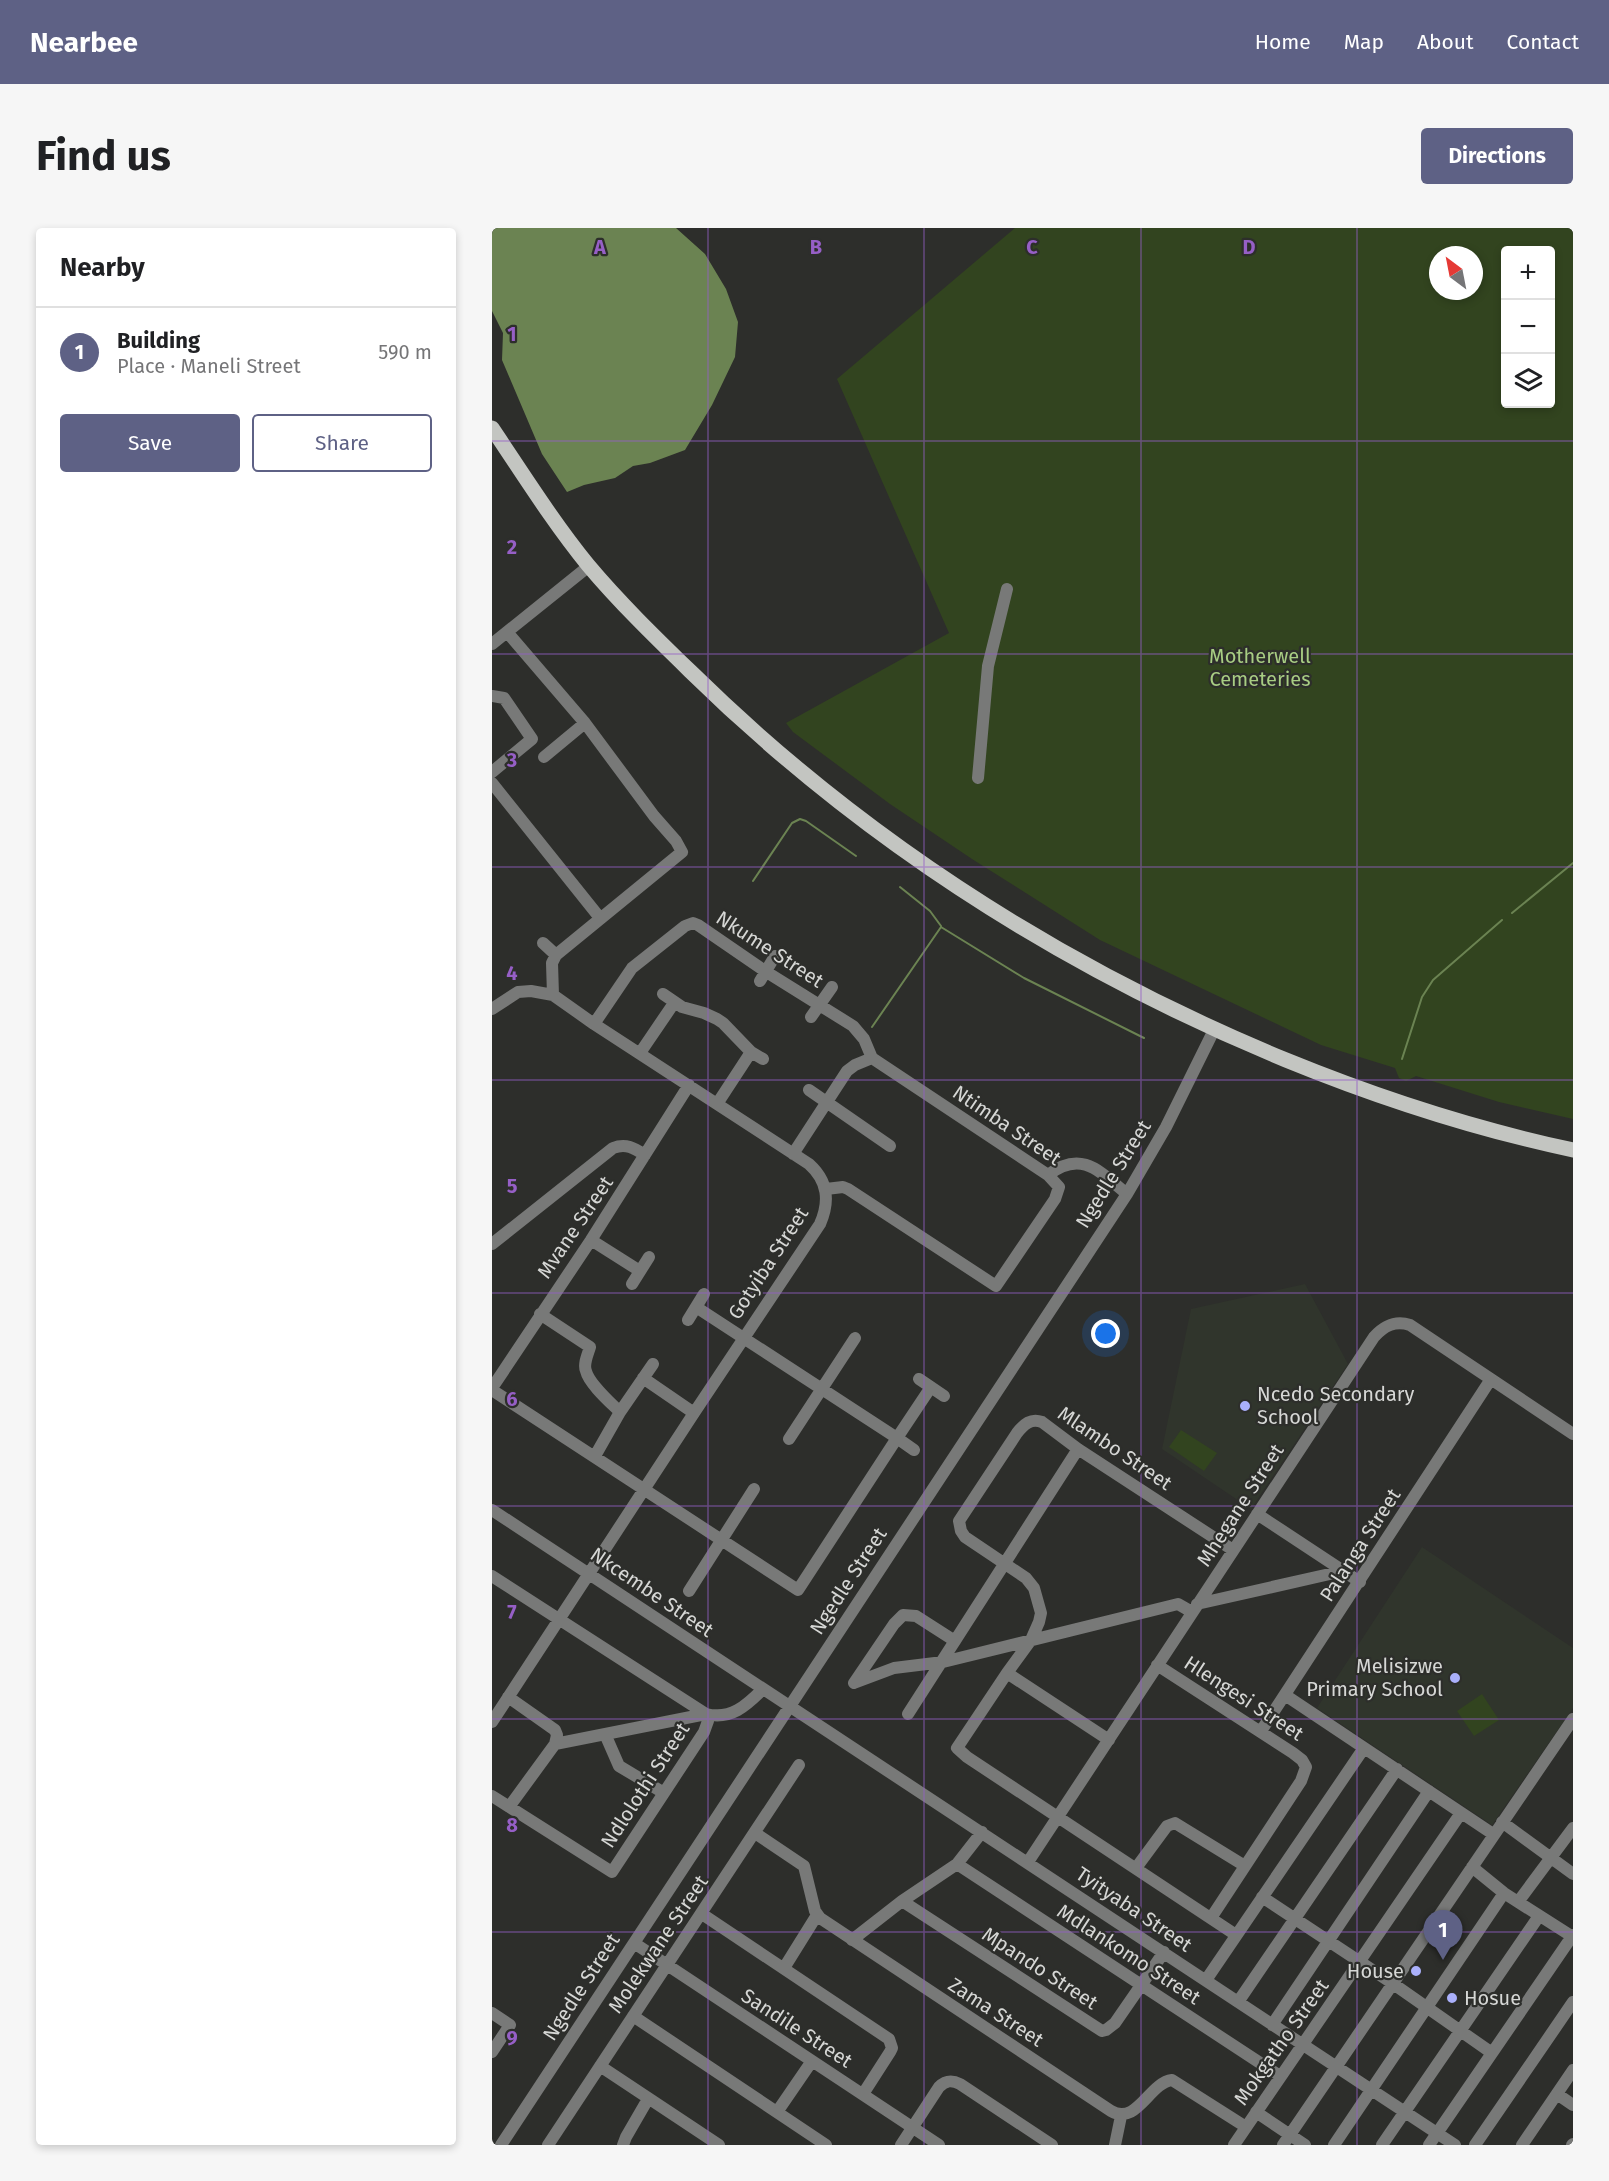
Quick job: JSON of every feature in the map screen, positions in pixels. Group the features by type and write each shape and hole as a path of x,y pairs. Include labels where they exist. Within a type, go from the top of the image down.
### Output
{"main road":[{"path":"492,428 589,566 671,653 732,712 787,760 918,861 984,906 1033,936 1128,988 1214,1030 1391,1100 1482,1128 1573,1150"}],"street":[{"path":"492,644 589,566"},
{"path":"978,778 988,666 1007,589"},
{"path":"507,632 585,723 654,816 676,841 682,852 556,955 552,963 554,995"},
{"path":"492,696 504,698 532,739 492,772"},
{"path":"544,757 585,723"},
{"path":"492,783 600,918"},
{"name":"Nkume Street","path":"594,1024 632,968 690,924 698,925 763,976 819,1005 858,1030 872,1058"},
{"path":"543,943 556,955"},
{"path":"763,976 775,956"},
{"path":"811,1017 832,987"},
{"name":"Gotyiba Street","path":"492,1008 518,992 531,991 554,995 594,1024 817,1171 826,1189 827,1204 820,1224 492,1722"},
{"path":"663,994 674,1003 717,1018 751,1052 763,1059"},
{"path":"640,1053 674,1003"},
{"name":"Ngedle Street","path":"502,2144 1127,1194 1166,1127 1214,1030"},
{"path":"717,1104 751,1052"},
{"path":"793,1154 851,1067 872,1058"},
{"name":"Ntimba Street","path":"826,1189 838,1187 848,1189 996,1286 1059,1191 1057,1182 1048,1175 872,1058"},
{"name":"Mvane Street","path":"492,1389 591,1240 689,1085"},
{"path":"809,1090 890,1146"},
{"path":"492,1244 613,1148 621,1145 630,1146 645,1155"},
{"path":"1048,1175 1062,1165 1077,1162 1097,1169 1127,1194"},
{"path":"591,1240 640,1270"},
{"path":"632,1284 649,1257"},
{"path":"688,1320 704,1294"},
{"path":"696,1307 914,1450"},
{"path":"540,1314 590,1347 585,1365 586,1372 620,1412"},
{"name":"Mhegane Street","path":"1028,1862 1374,1337 1387,1326 1401,1322 1410,1325 1573,1434"},
{"path":"789,1439 855,1338"},
{"path":"595,1456 620,1412 653,1364"},
{"path":"643,1378 694,1413"},
{"path":"919,1379 944,1396"},
{"name":"Palanga Street","path":"1261,1731 1491,1379"},
{"path":"492,1389 798,1590 931,1387"},
{"name":"Mlambo Street","path":"1058,1816 967,1757 957,1748 1031,1640 1041,1612 1038,1597 1026,1578 965,1537 961,1532 959,1521 1017,1433 1026,1423 1036,1420 1233,1550"},
{"path":"908,1714 1078,1449"},
{"path":"689,1592 754,1489"},
{"name":"Nkcembe Street","path":"492,1510 789,1706"},
{"path":"1257,1514 1360,1582"},
{"path":"955,1641 916,1616 903,1615 894,1624 854,1683 894,1668 943,1662 1178,1604 1195,1608 1343,1571"},
{"name":"Ndlolothi Street","path":"492,1576 706,1714 708,1721 704,1732 612,1872 492,1796"},
{"name":"Hlengesi Street","path":"1157,1665 1302,1760 1306,1771 1211,1918"},
{"path":"1007,1673 1109,1740"},
{"path":"555,1744 706,1714 718,1717 748,1704 763,1689"},
{"path":"1285,1695 1494,1834"},
{"path":"508,1697 555,1730 557,1735 555,1744 509,1807"},
{"name":"Tyityaba Street","path":"789,1706 1455,2145"},
{"path":"1287,2140 1573,1719"},
{"path":"605,1734 619,1766 664,1793"},
{"path":"1206,1980 1364,1748"},
{"name":"Molekwane Street","path":"548,2145 799,1765"},
{"path":"1238,2002 1397,1769"},
{"path":"1272,2025 1429,1791"},
{"name":"Mokgatho Street","path":"1234,2145 1461,1813"},
{"path":"1058,1816 1236,1935"},
{"path":"1502,1822 1573,1874"},
{"path":"1136,1868 1167,1826 1176,1823 1245,1866"},
{"path":"1518,1902 1573,1828"},
{"path":"755,1833 804,1866 817,1915 784,1968"},
{"path":"852,1940 902,1901 957,1864 982,1833"},
{"name":"Mdlankomo Street","path":"957,1864 1280,2076"},
{"path":"1429,2145 1573,1936 1504,1893 1472,1867"},
{"path":"1334,2145 1504,1893"},
{"path":"1262,1897 1492,2053"},
{"name":"Mpando Street","path":"902,1901 1102,2031 1115,2023 1164,1952"},
{"path":"702,1914 889,2039 892,2048 863,2094"},
{"name":"Zama Street","path":"817,1915 1101,2105 1121,2116"},
{"path":"1382,2145 1539,1916"},
{"name":"Sandile Street","path":"634,1943 939,2145"},
{"path":"1475,2145 1573,2002"},
{"path":"492,2013 510,2025 492,2052"},
{"path":"633,2016 825,2145"},
{"path":"777,2112 812,2061"},
{"path":"600,2066 719,2145"},
{"path":"1522,2145 1573,2070"},
{"path":"1115,2145 1121,2116 1132,2112 1164,2082 1172,2080 1246,2127"},
{"path":"901,2145 939,2087 947,2082 955,2081 1052,2145"},
{"path":"1557,2094 1573,2105"},
{"path":"623,2145 648,2099"},
{"path":"1256,2112 1287,2140 1305,2145"}],"shaded area":[{"path":"492,228 676,228 705,254 726,289 738,322 735,357 712,405 685,450 650,463 633,466 615,478 584,485 567,492 542,454 502,360 503,333 492,311"},
{"name":"Ncedo Secondary School","path":"1305,1284 1348,1364 1251,1509 1162,1449 1191,1309"},
{"name":"Melisizwe Primary School","path":"1422,1547 1573,1648 1573,1708 1492,1825 1317,1708"}],"green space":[{"name":"Motherwell Cemeteries","path":"1015,228 1573,228 1573,1119 1499,1102 1416,1076 1406,1081 1399,1078 1395,1068 1321,1045 1100,940 890,804 793,732 786,723 949,633 837,379"},
{"path":"1181,1430 1217,1453 1204,1471 1169,1447"},
{"path":"1482,1694 1499,1720 1474,1736 1457,1711"}],"waterway":[{"path":"753,881 792,823 800,819 856,856"},
{"path":"1512,913 1573,863"},
{"path":"900,887 930,911 941,926"},
{"path":"1402,1059 1422,997 1433,980 1502,920"},
{"path":"872,1027 941,927 1024,978 1144,1038"}],"place":[{"name":"Ncedo Secondary School","path":"1245,1406"},
{"name":"Melisizwe Primary School","path":"1455,1678"},
{"name":"Building","path":"1443,1960"},
{"name":"House","path":"1416,1971"},
{"name":"Hosue","path":"1452,1998"}]}
